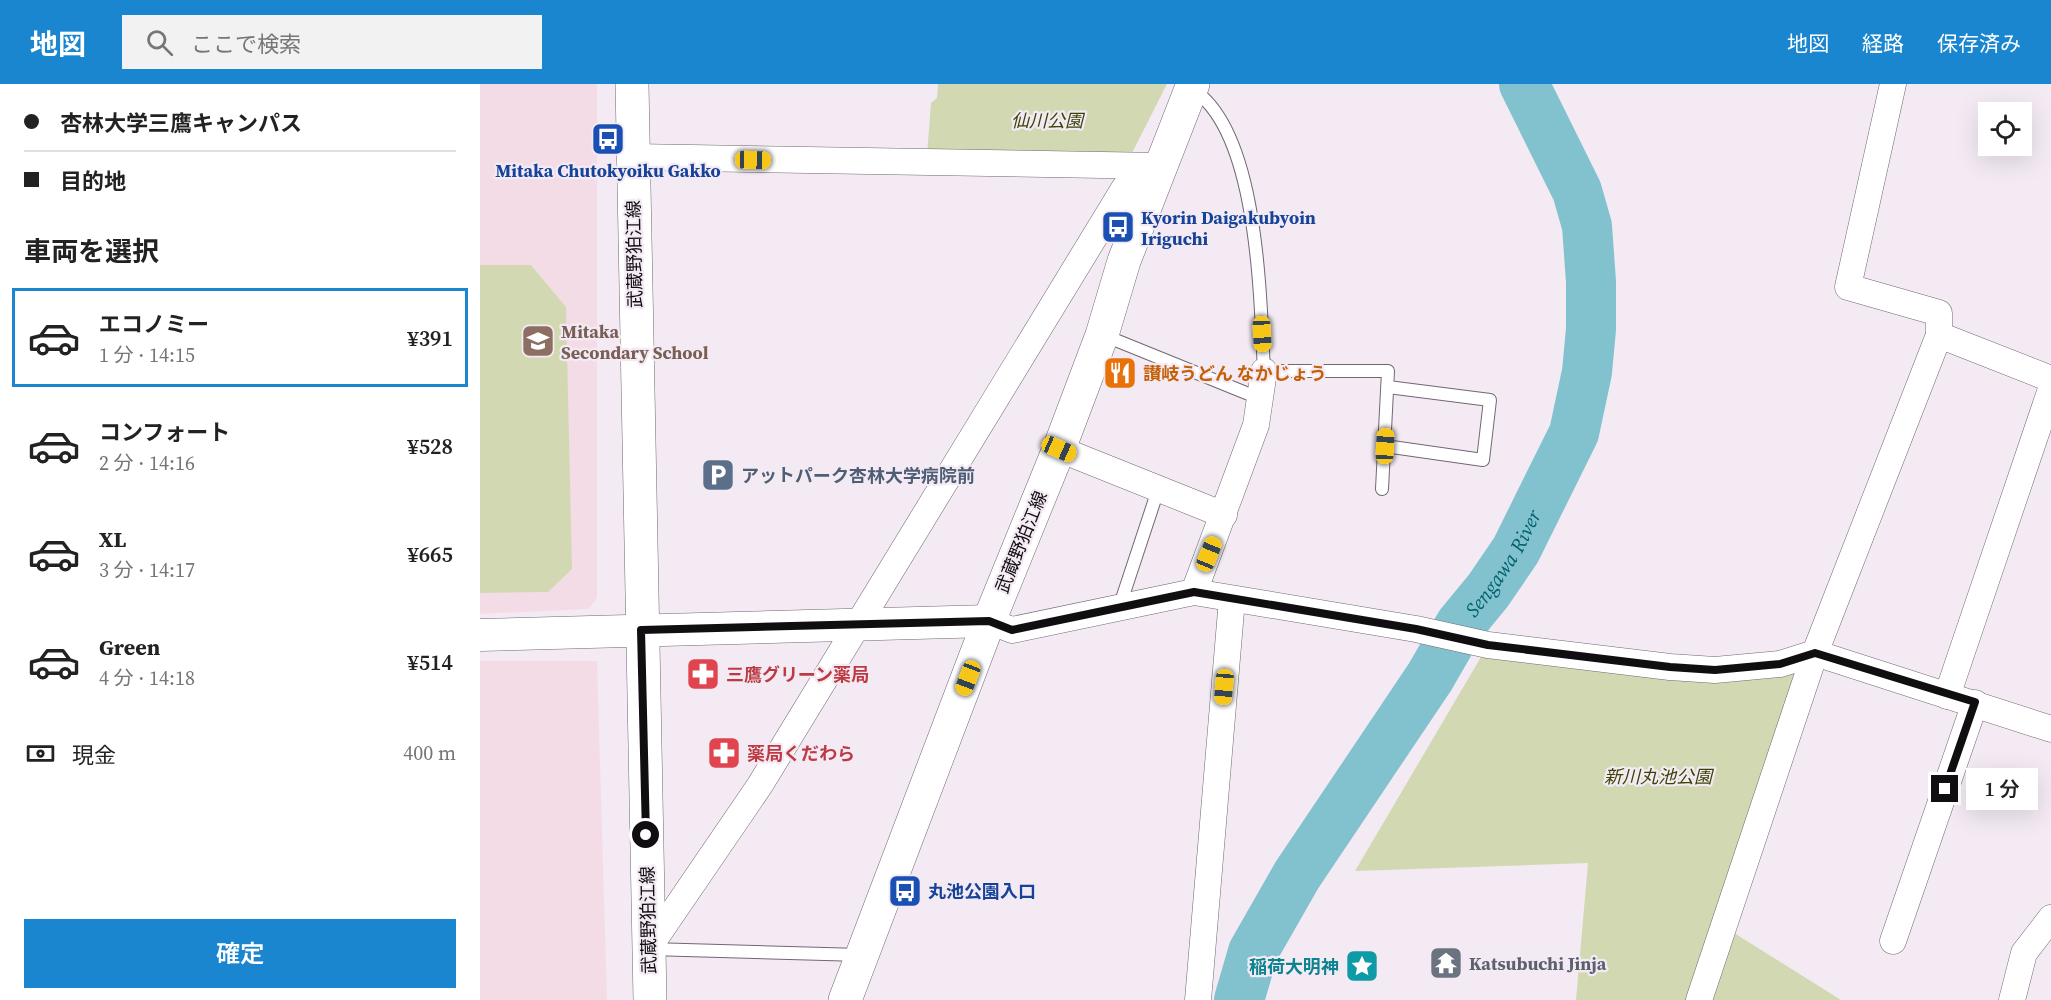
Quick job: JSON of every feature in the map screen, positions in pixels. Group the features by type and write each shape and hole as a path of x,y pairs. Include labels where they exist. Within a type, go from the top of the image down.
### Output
{"main road":[{"name":"武蔵野狛江線","path":"632,84 650,1000"},
{"name":"武蔵野狛江線","path":"845,1000 989,621 1059,449 1102,334 1116,281 1192,86"}],"street":[{"path":"1700,1000 1815,653 1939,334 1939,313 1848,287 1893,84"},
{"path":"633,157 1161,166"},
{"path":"648,949 760,785 860,625 1125,187 1161,166"},
{"path":"1939,334 2051,379"},
{"path":"1194,592 1256,425 1264,371"},
{"path":"1947,696 2051,389"},
{"path":"1059,449 1224,515"},
{"path":"480,635 989,621 1012,630 1194,592 1416,629 1488,645 1715,670 1780,664 1815,653 1947,696 1975,702 2051,729"},
{"path":"1198,1000 1232,599"},
{"path":"1893,941 1975,702"},
{"path":"2012,1000 2024,953 2051,918"}],"lane":[{"path":"1192,86 1209,100 1231,140 1243,177 1254,240 1264,371 1388,371 1382,489"},
{"path":"1102,334 1261,399"},
{"path":"1385,446 1483,460 1490,399 1388,387"},
{"path":"1119,609 1158,490"},
{"path":"648,949 862,956"}],"shaded area":[{"name":"Mitaka Secondary School","path":"480,84 597,84 597,597 589,609 480,614"},
{"path":"480,661 597,661 607,1000 480,1000"}],"green space":[{"name":"仙川公園","path":"938,84 1167,84 1130,157 927,155 931,103 937,98"},
{"path":"480,265 531,265 566,307 572,569 548,592 480,593"},
{"name":"新川丸池公園","path":"1488,645 1670,667 1815,653 1723,926 1841,1000 1576,1000 1588,863 1355,871"}],"waterway":[{"name":"Sengawa River","path":"1239,1000 1253,952 1297,875 1430,677 1460,625 1488,591 1516,550 1574,433 1587,372 1591,329 1591,282 1587,226 1577,191 1524,84"}],"place":[{"name":"Mitaka Chutokyoiku Gakko","path":"608,139"},
{"name":"Kyorin Daigakubyoin Iriguchi","path":"1118,227"},
{"name":"Mitaka Secondary School","path":"538,341"},
{"name":"讃岐うどん なかじょう","path":"1120,373"},
{"name":"アットパーク杏林大学病院前","path":"718,475"},
{"name":"三鷹グリーン薬局","path":"703,674"},
{"name":"薬局くだわら","path":"724,753"},
{"name":"丸池公園入口","path":"905,891"},
{"name":"Katsubuchi Jinja","path":"1446,963"},
{"name":"稲荷大明神","path":"1362,966"}],"route":[{"path":"646,835 641,630 989,621 1012,630 1194,592 1416,629 1488,645 1670,667 1715,670 1780,664 1815,653 1947,696 1975,702 1945,789"}]}
